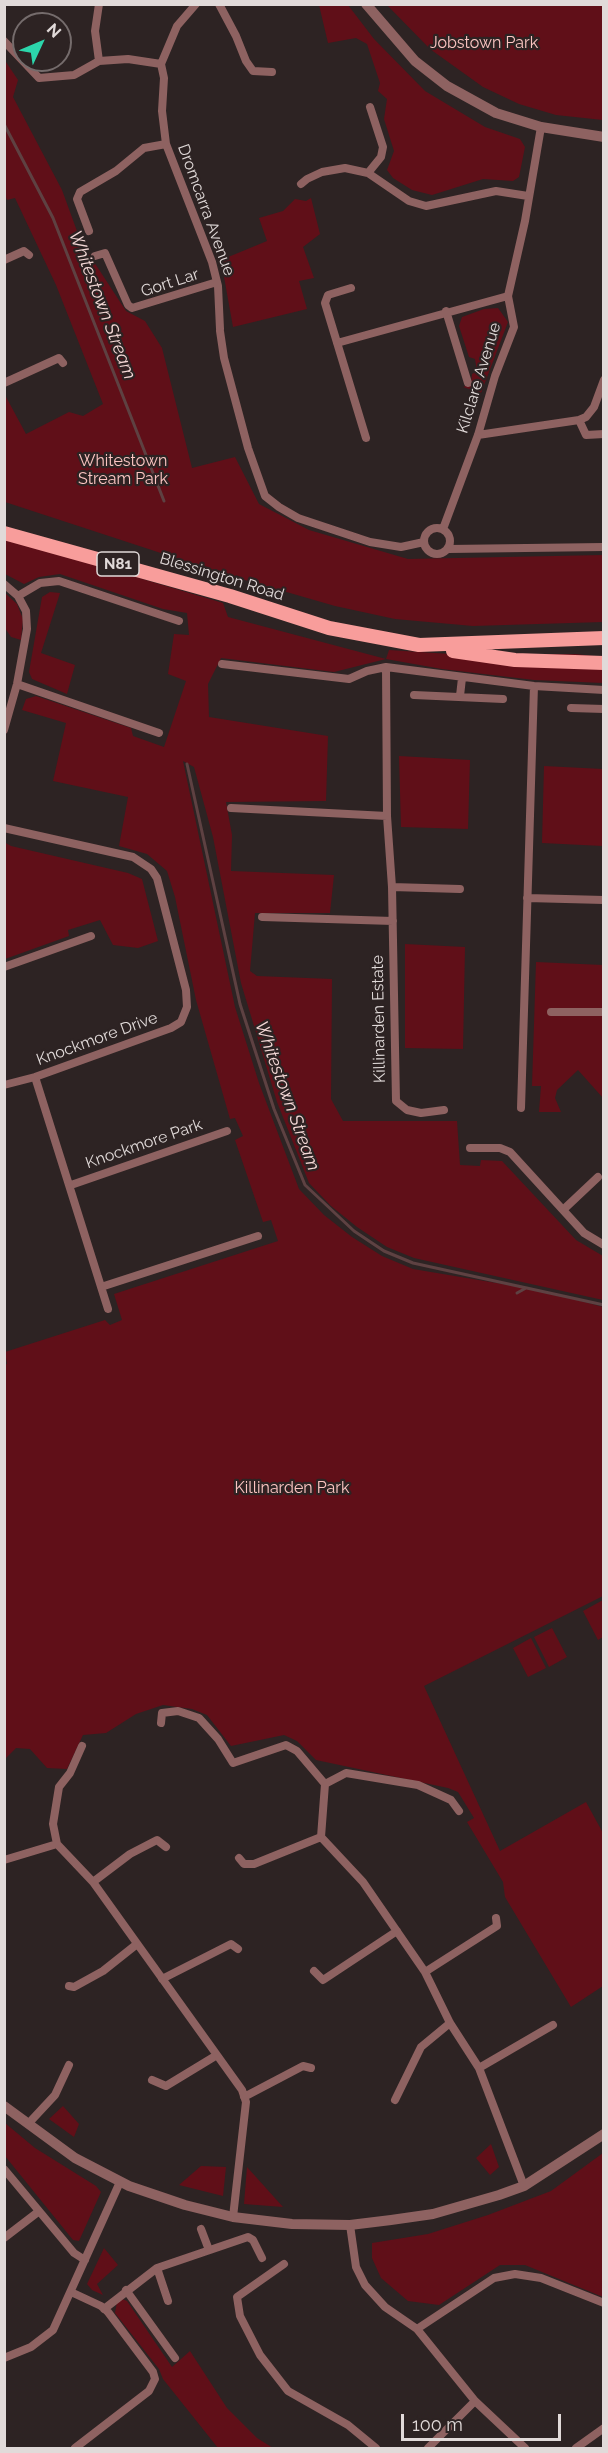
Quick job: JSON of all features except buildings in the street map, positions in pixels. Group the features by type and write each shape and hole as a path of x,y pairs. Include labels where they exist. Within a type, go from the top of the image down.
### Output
{"main road":[{"name":"Blessington Road","path":"4,533 230,596 329,628 495,658 603,663"},
{"name":"Blessington Road","path":"430,646 603,637"}],"street":[{"path":"99,4 95,31 99,61"},
{"name":"Dromcarra Avenue","path":"196,4 177,26 161,64 164,78 162,111 166,144 217,282 224,358 248,448 265,496 298,518 370,542 401,547 424,542"},
{"path":"219,4 253,71 272,72"},
{"path":"366,4 415,61 447,86 496,113 541,127 603,137"},
{"path":"4,41 39,78 74,75 99,61 128,59 161,64"},
{"path":"368,173 381,157 383,147 370,107"},
{"name":"Kilclare Avenue","path":"443,529 478,435 495,376 514,327 508,296 541,127"},
{"path":"89,231 77,199 80,192 116,171 144,148 166,144"},
{"path":"302,184 307,178 322,172 345,168 368,173 409,201 426,206 496,191 528,196"},
{"path":"4,260 24,251 29,255"},
{"name":"Gort Lar","path":"95,256 105,253 128,305 132,308 217,282"},
{"path":"351,288 328,295 325,303 366,438"},
{"path":"337,343 446,311 508,296"},
{"path":"446,311 468,383"},
{"path":"4,383 59,358 63,363"},
{"path":"478,435 579,420 586,417 594,407 603,380"},
{"path":"579,420 586,435 603,434"},
{"path":"448,549 451,540 443,529 435,528 428,531 424,542 431,553 441,554 448,549 603,547"},
{"path":"18,596 40,583 59,581 178,621"},
{"path":"4,584 18,596 27,620 17,684 4,730"},
{"path":"222,664 349,679 367,670 386,667 534,686 603,690"},
{"name":"Killinarden Estate","path":"386,667 387,816 392,887 396,1101 407,1110 421,1113 444,1110"},
{"path":"460,696 462,678"},
{"path":"17,684 159,733"},
{"path":"521,1108 534,686"},
{"path":"414,694 503,699"},
{"path":"571,708 603,709"},
{"path":"231,808 387,816"},
{"name":"Knockmore Drive","path":"4,828 143,861 157,878 186,990 187,1007 180,1022 171,1028 35,1077 4,1085"},
{"path":"392,887 460,889"},
{"path":"527,898 603,900"},
{"path":"262,917 393,921"},
{"path":"4,967 91,936"},
{"path":"551,1012 603,1012"},
{"name":"Knockmore Park","path":"35,1077 71,1185 108,1309"},
{"name":"Knockmore Park","path":"71,1185 227,1131"},
{"path":"470,1148 500,1148 510,1152 584,1233 603,1245"},
{"path":"563,1210 598,1178"},
{"path":"101,1287 258,1236"},
{"path":"160,1723 162,1713 178,1712 199,1718 218,1739 233,1763 286,1745 297,1751 324,1784 321,1837 363,1882 425,1972 450,2024 479,2068 524,2186"},
{"path":"82,1746 70,1773 59,1787 53,1824 57,1844 93,1882 217,2055 244,2097 246,2102 233,2217"},
{"path":"324,1784 346,1773 418,1785 451,1800 459,1811"},
{"path":"239,1858 244,1864 254,1864 321,1837"},
{"path":"93,1882 130,1854 158,1840 166,1848"},
{"path":"4,1860 57,1844"},
{"path":"425,1972 497,1926 496,1918"},
{"path":"314,1971 323,1980 397,1931"},
{"path":"69,1986 74,1987 103,1971 137,1944"},
{"path":"162,1979 231,1944 238,1949"},
{"path":"395,2100 421,2047 450,2024"},
{"path":"479,2068 553,2025"},
{"path":"152,2080 166,2086 217,2055"},
{"path":"28,2124 55,2096 69,2065"},
{"path":"244,2097 303,2066 310,2068"},
{"path":"4,2106 75,2158 120,2182 185,2205 264,2222 350,2225 433,2214 524,2186 603,2134"},
{"path":"4,2169 74,2253 85,2260"},
{"path":"4,2358 26,2350 53,2330 120,2182"},
{"path":"4,2238 38,2212"},
{"path":"350,2225 356,2267 365,2285 385,2307 417,2329 475,2401 525,2448"},
{"path":"201,2229 208,2250"},
{"path":"105,2309 126,2290 157,2268 248,2237 253,2240 262,2258"},
{"path":"284,2264 237,2297 240,2316 260,2355 288,2391 348,2426 376,2448"},
{"path":"157,2268 168,2301"},
{"path":"417,2329 494,2278 514,2274 542,2277 603,2304"},
{"path":"126,2290 175,2358"},
{"path":"71,2292 105,2309 153,2372 155,2379 149,2391 75,2448"},
{"path":"428,2448 475,2401"},
{"path":"576,2448 603,2428"}],"green space":[{"path":"319,5 348,5 374,39 425,91 485,127 520,139 525,147 519,177 513,181 483,179 432,195 412,190 393,178 387,170 394,151 384,119 387,99 378,91 380,83 367,44 356,38 328,43"},
{"name":"Jobstown Park","path":"387,5 603,5 603,120 556,115 519,104 483,87 430,49"},
{"name":"Whitestown Stream Park","path":"4,59 18,80 13,97 62,190 81,242 126,311 145,321 162,348 192,468 235,457 259,504 309,530 408,559 603,555 603,622 473,626 395,619 335,606 231,576 5,502 5,395 26,434 69,412 83,416 103,404 56,285 15,198 7,200 5,195"},
{"path":"311,198 320,234 303,247 314,278 299,281 307,309 233,327 221,260 267,241 259,218 283,211 295,199 306,201"},
{"path":"498,308 508,322 481,393 463,387 471,384 472,374 477,371 475,359 469,357 459,326 462,317 484,309"},
{"name":"Killinarden Park","path":"5,538 223,603 228,617 386,659 334,672 221,658 208,684 209,717 328,736 326,801 226,802 232,835 231,871 334,875 330,913 255,913 250,971 257,976 332,979 331,1099 343,1121 457,1121 460,1165 480,1166 481,1160 502,1161 576,1240 603,1256 603,1300 414,1258 387,1247 357,1227 331,1206 309,1183 277,1102 241,983 213,837 194,767 183,761 235,1007 259,1083 299,1189 324,1215 352,1237 382,1256 413,1269 544,1291 603,1307 603,1596 424,1686 500,1851 586,1802 603,1833 603,1986 571,2007 505,1897 503,1882 467,1822 474,1818 458,1792 316,1760 297,1741 284,1735 231,1746 207,1715 192,1709 163,1705 136,1714 106,1733 83,1735 67,1769 47,1768 30,1749 16,1748 5,1759 4,1365 7,1364 5,1352 105,1320 110,1325 122,1320 114,1294 278,1241 271,1220 263,1222 235,1140 243,1136 235,1118 230,1119 196,1000 175,897 167,871 147,854 119,846 128,797 53,781 66,723 22,710 26,699 36,696 131,728 133,736 164,747 186,681 168,674 174,634 189,635 187,613 163,609 60,574 39,577 24,584 5,574"},
{"path":"4,592 17,604 23,619 21,640 11,637 5,628"},
{"path":"50,592 60,593 41,653 75,665 67,694 32,679 29,672 42,597"},
{"path":"389,650 451,654 576,654 603,657 603,683 534,680 442,669 386,659"},
{"path":"399,756 470,760 468,829 401,827"},
{"path":"544,766 603,769 603,846 542,843"},
{"path":"4,842 11,846 128,873 142,879 158,941 138,948 113,945 100,920 68,930 69,936 5,959"},
{"path":"405,944 465,947 463,1049 405,1048"},
{"path":"536,962 603,965 603,1098 578,1070 557,1090 555,1098 561,1112 539,1112 541,1086 532,1086"},
{"path":"603,1600 603,1637 598,1640 583,1611"},
{"path":"552,1628 567,1657 549,1667 534,1637"},
{"path":"531,1638 546,1668 528,1677 513,1648"},
{"path":"63,2106 79,2124 74,2137 49,2119"},
{"path":"5,2123 35,2148 96,2186 101,2192 79,2241 73,2240 5,2156"},
{"path":"491,2144 499,2167 490,2175 476,2158"},
{"path":"603,2153 603,2297 525,2265 500,2265 439,2305 408,2301 381,2278 372,2258 372,2243 428,2234 488,2215 551,2191"},
{"path":"201,2166 226,2167 223,2196 179,2185"},
{"path":"247,2167 283,2207 244,2204"},
{"path":"104,2248 118,2265 97,2284 103,2295 92,2290 87,2284"},
{"path":"122,2299 127,2301 172,2367 190,2351 227,2408 257,2438 273,2448 218,2448 163,2379 159,2369 115,2313 117,2302"}],"waterway":[{"name":"Whitestown Stream","path":"4,124 53,218 164,501"},
{"name":"Whitestown Stream","path":"187,764 240,1004 274,1109 305,1185 354,1231 384,1251 413,1263 604,1305"},
{"name":"Whitestown Stream","path":"517,1293 526,1288"}]}
